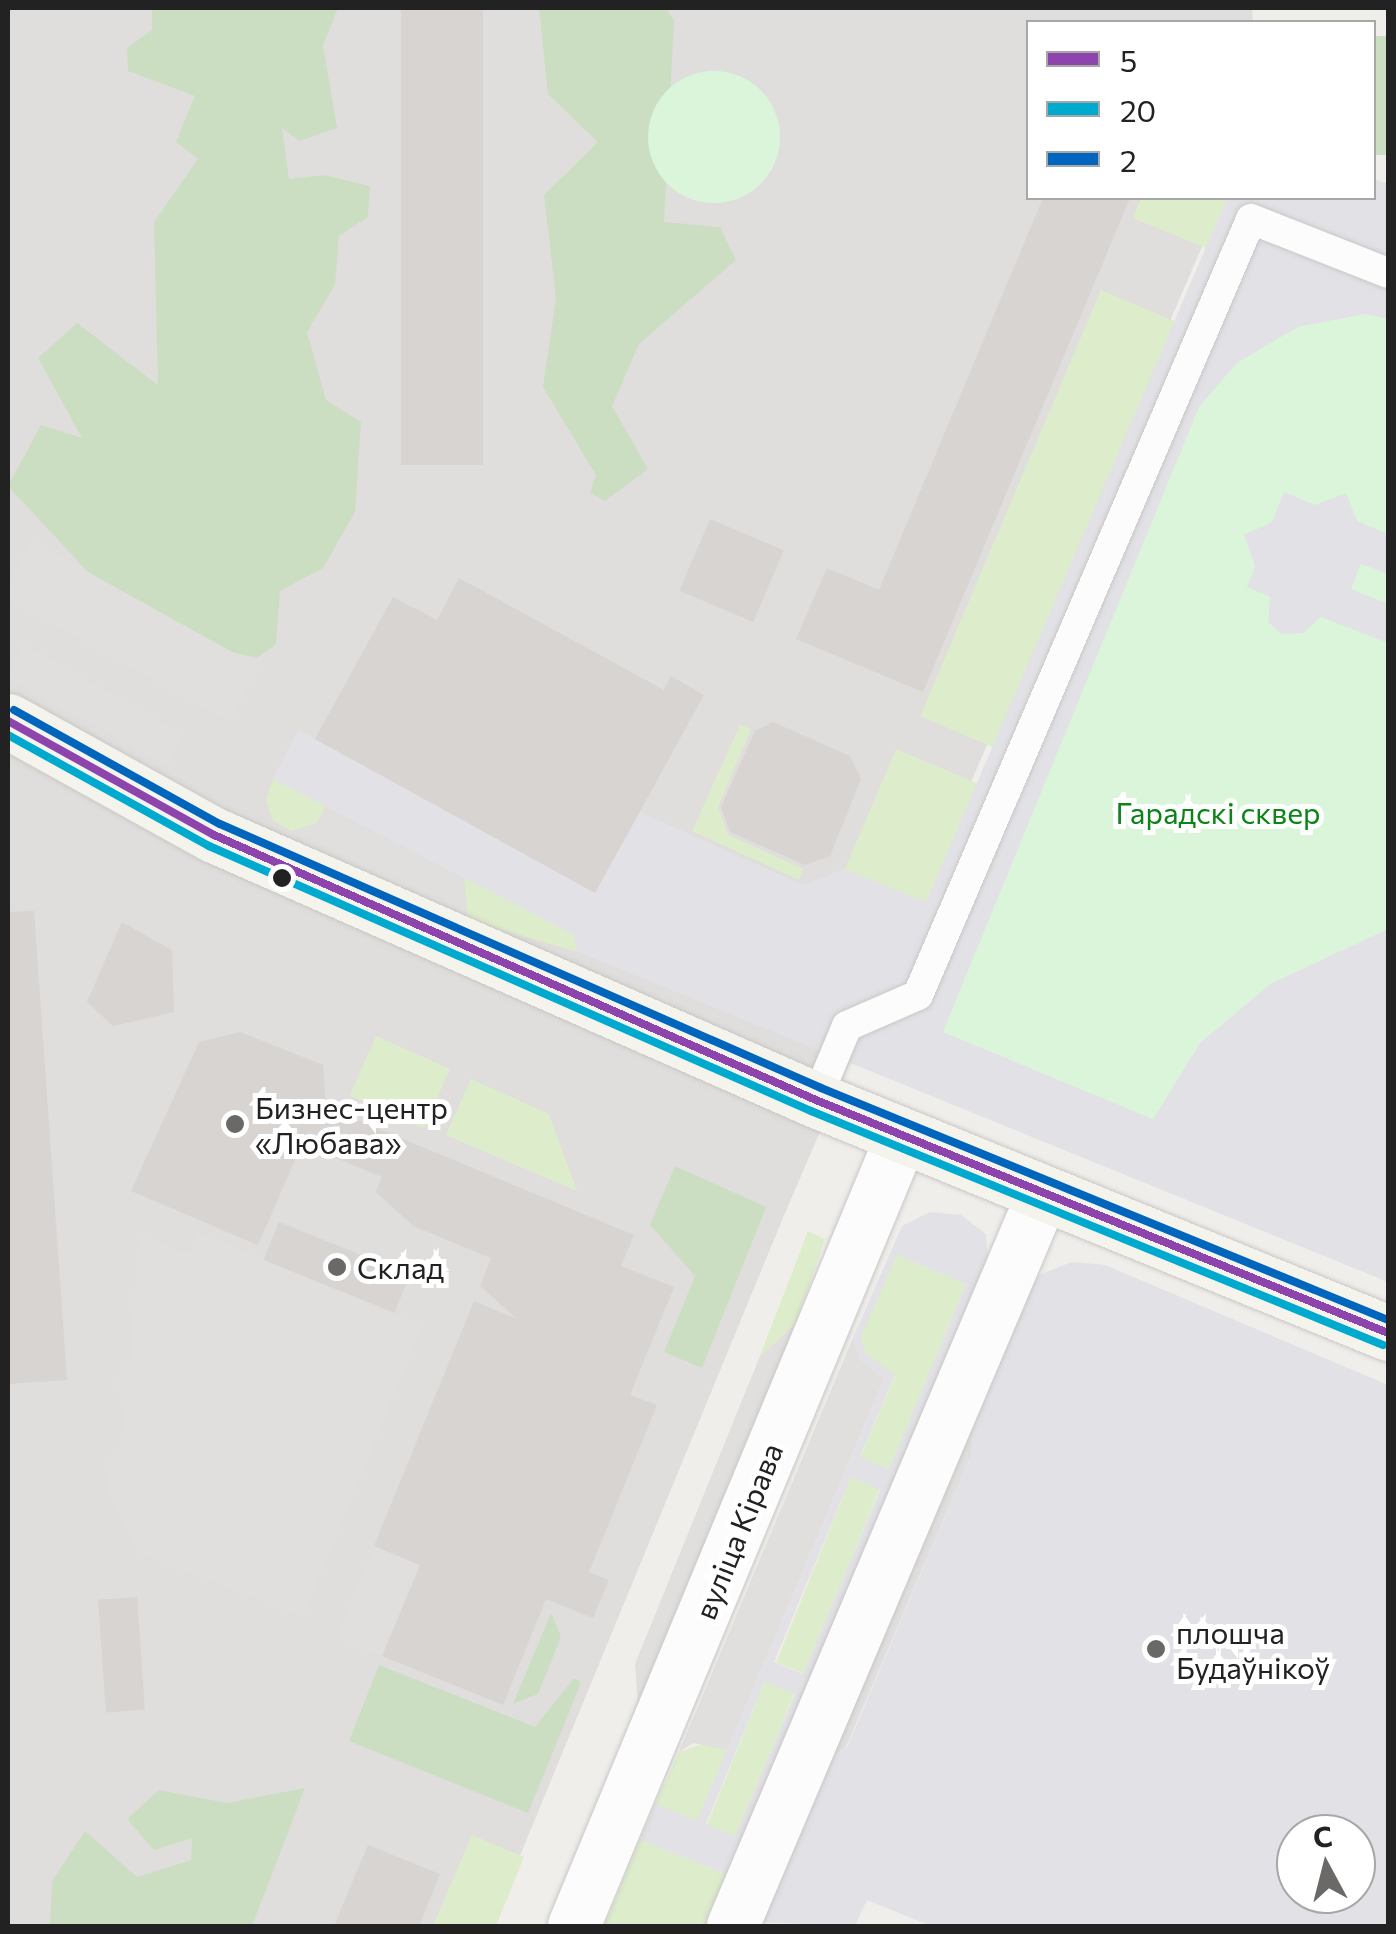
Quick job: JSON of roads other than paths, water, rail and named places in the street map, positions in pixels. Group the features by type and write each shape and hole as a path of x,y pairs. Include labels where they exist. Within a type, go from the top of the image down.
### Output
{"main road":[{"path":"8,721 214,835 816,1100 1388,1333"}],"street":[{"path":"816,1100 847,1026 918,996 1250,219 1388,273"},
{"name":"вуліца Кірава","path":"574,1926 902,1136"},
{"path":"733,1926 1044,1192"}],"place":[{"name":"Бизнес-центр «Любава»","path":"235,1124"},
{"name":"Склад","path":"337,1267"},
{"name":"плошча Будаўнікоў","path":"1156,1649"}],"park label":[{"name":"Гарадскі сквер","path":"1218,812"}]}
